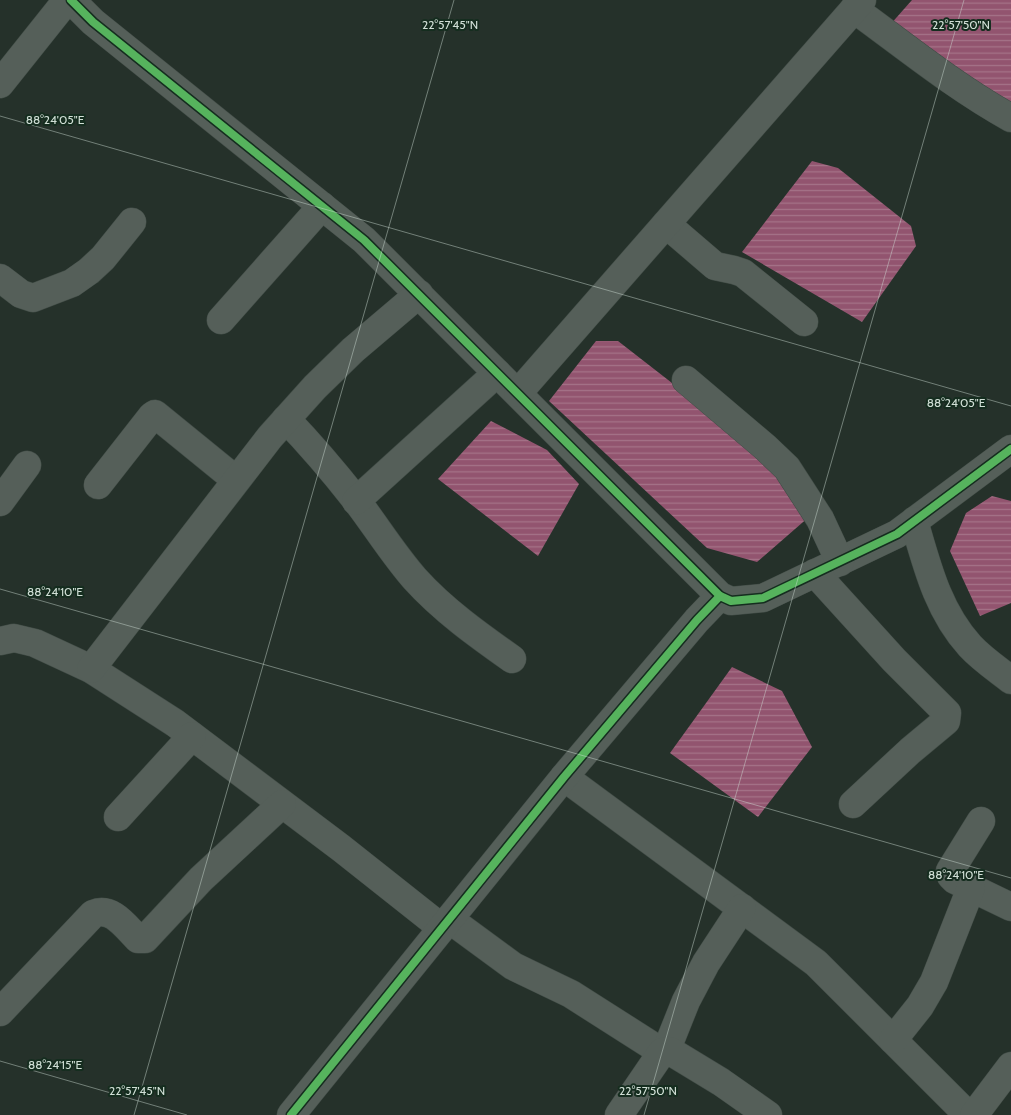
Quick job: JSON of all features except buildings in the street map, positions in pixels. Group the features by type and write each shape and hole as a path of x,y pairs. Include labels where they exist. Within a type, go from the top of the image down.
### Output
{"street":[{"path":"0,84 67,0"},
{"path":"71,0 93,22 364,240 720,596 731,602 763,598 898,534 1011,449"},
{"path":"518,393 858,5 940,72 992,108 1011,118"},
{"path":"222,320 322,206"},
{"path":"0,278 21,294 33,298 72,283 89,271 102,258 132,222"},
{"path":"666,224 715,266 743,273 804,322"},
{"path":"91,669 236,480 286,420 315,387 353,350 418,294"},
{"path":"356,501 497,373"},
{"path":"686,380 787,468 820,519 840,562"},
{"path":"98,485 155,414 236,480"},
{"path":"286,420 321,456 401,563 417,581 473,632 512,659"},
{"path":"0,502 27,465"},
{"path":"914,521 939,599 951,622 970,646 1011,680"},
{"path":"815,573 894,660 947,713 946,721 910,751 853,804"},
{"path":"291,1115 564,777 697,620 720,596"},
{"path":"0,641 14,638 35,643 91,669 175,723 445,923 513,966 571,994 664,1052 670,1051 721,1082 768,1115"},
{"path":"118,817 192,736"},
{"path":"564,777 816,963 968,1115"},
{"path":"0,1012 93,914 108,912 116,916 138,939 145,939 201,879 282,804"},
{"path":"981,821 950,871 951,876 955,880 1011,907"},
{"path":"893,1040 920,1006 934,982 971,888"},
{"path":"619,1115 664,1052 686,1001 706,963 742,908"},
{"path":"974,1115 1011,1066"}],"shaded area":[{"path":"912,0 1011,0 1011,107 889,26"},
{"path":"812,161 838,168 911,226 916,246 862,322 742,252"},
{"path":"596,341 618,341 771,460 810,516 757,562 707,548 549,401"},
{"path":"491,421 547,450 579,484 538,556 438,479"},
{"path":"992,496 1011,501 1011,603 980,616 950,551 966,513"},
{"path":"732,667 782,691 812,747 758,817 670,753"}],"cycle path":[{"path":"71,0 93,22 364,240 720,596 731,601 763,598 897,534 1011,449"},
{"path":"291,1115 564,777 697,620 720,596"}]}
